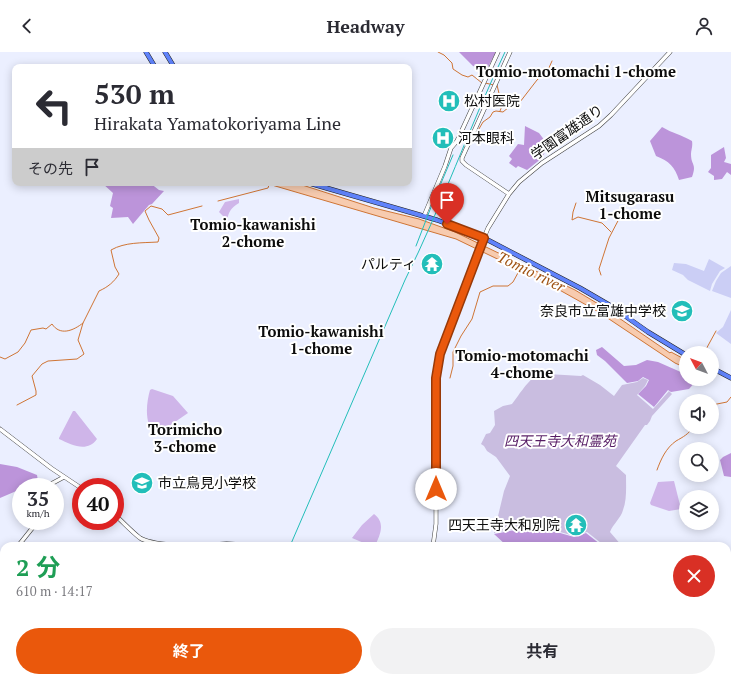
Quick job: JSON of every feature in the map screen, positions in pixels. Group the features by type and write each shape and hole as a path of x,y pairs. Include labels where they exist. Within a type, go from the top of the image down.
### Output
{"main road":[{"path":"146,52 153,64"},
{"path":"165,52 172,64"},
{"path":"319,186 424,216 455,226 484,238 612,306 648,332 679,351"},
{"path":"719,372 731,378"}],"street":[{"path":"424,216 451,148 459,136 498,52"},
{"path":"509,194 466,165 462,161 462,158 498,79 500,71 510,52"},
{"name":"学園富雄通り","path":"434,542 436,524 436,386 438,364 440,354 484,238 497,212 519,182 536,167 587,135 603,122 670,52"},
{"path":"0,429 72,482"},
{"path":"124,523 141,538 153,542"},
{"path":"21,542 31,530"}],"shaded area":[{"path":"459,52 496,52 488,67 483,70 473,66"},
{"path":"525,126 539,133 545,141 545,152 542,158 527,170 518,166 516,168 509,163 512,159 509,156 518,144 524,145"},
{"path":"662,127 692,141 691,158 694,169 692,177 679,180 676,171 671,165 665,160 656,156 650,141"},
{"path":"724,147 726,158 724,162 731,164 731,175 727,172 722,179 714,180 714,176 708,172 711,168 711,155"},
{"path":"105,186 154,186 159,190 164,191 152,204 149,205 133,224 128,217 111,218 113,208 110,206 113,193"},
{"path":"239,199 239,203 231,210 227,220 219,212 225,202"},
{"path":"709,259 725,268 720,271 712,284 710,291 672,270 674,263 686,264 704,271"},
{"path":"731,266 731,298 712,291 721,273"},
{"path":"731,310 731,344 716,333 723,327"},
{"path":"602,347 624,366 636,365 647,360 658,362 679,371 679,386 692,386 689,389 671,392 668,390 654,407 638,394 646,386 649,380 643,377 638,381 627,383 597,355 596,350"},
{"path":"152,389 173,396 188,413 156,435 149,426 147,414 150,390"},
{"path":"73,411 75,411 97,439 89,446 84,447 69,444 59,439"},
{"path":"731,453 731,477 724,476 720,460"},
{"path":"0,464 17,467 37,475 38,478 12,478 12,493 0,498"},
{"path":"674,481 679,501 679,509 669,511 651,505 650,503 658,482"},
{"path":"374,514 378,518 381,529 377,542 362,542 352,538 362,525"},
{"path":"536,526 574,537 586,533 597,542 503,542 494,534"}],"green space":[{"name":"四天王寺大和霊苑","path":"583,375 600,385 614,396 622,385 637,382 643,378 648,380 637,395 653,409 669,391 672,394 652,416 647,425 645,425 616,466 626,475 626,497 624,506 622,513 610,532 619,542 600,542 587,532 574,536 536,525 494,533 504,491 510,476 496,457 487,451 481,444 486,434 490,433 495,425 494,411 503,406 512,404 532,379 537,376"}],"water":[{"name":"Tomio river","path":"275,186 305,186 374,208 419,219 455,232 575,290 600,305 670,353 671,352 679,356 679,365 597,311 547,283 456,239"}],"waterway":[{"path":"438,52 444,55 452,63 453,69 468,77 472,75 482,83"},
{"path":"476,134 483,122 490,117 493,112 503,112 509,107 520,102 537,80 548,70 552,61"},
{"path":"485,83 494,85"},
{"path":"497,85 502,106 500,111"},
{"path":"218,201 268,188 269,186"},
{"path":"576,203 572,220 578,217 602,223 611,232"},
{"path":"17,405 36,395 32,376 42,364 48,361 77,359 84,354 78,340 83,323 99,291 110,284 119,274 115,267 111,250 128,244 158,242 159,238 145,211 151,206 162,209 168,215 202,206"},
{"path":"601,275 599,269 609,238 620,217"},
{"name":"Tomio river","path":"450,378 453,366 453,352 472,319 480,292 493,286 508,286 513,282 519,271"},
{"path":"0,357 5,359 18,352 25,343 31,330 46,329 52,324 59,330 67,331 83,323"},
{"path":"708,346 716,331"},
{"path":"719,404 727,402 731,397"},
{"path":"657,470 669,447 687,434"},
{"path":"645,682 652,682"}],"railway":[{"path":"292,542 505,52"},
{"path":"416,246 453,155"}],"place":[{"name":"松村医院","path":"449,101"},
{"name":"河本眼科","path":"443,138"},
{"name":"パルティ","path":"432,264"},
{"name":"奈良市立富雄中学校","path":"682,311"},
{"name":"市立鳥見小学校","path":"142,483"},
{"name":"四天王寺大和別院","path":"576,525"}],"district":[{"name":"Tomio-motomachi 1-chome","path":"576,72"},
{"name":"Mitsugarasu 1-chome","path":"630,206"},
{"name":"Tomio-kawanishi 2-chome","path":"253,234"},
{"name":"Tomio-kawanishi 1-chome","path":"321,340"},
{"name":"Tomio-motomachi 4-chome","path":"522,364"},
{"name":"Torimicho 3-chome","path":"185,438"}],"route":[{"path":"436,489 436,378 438,364 440,354 456,309 484,238 447,224"}]}
